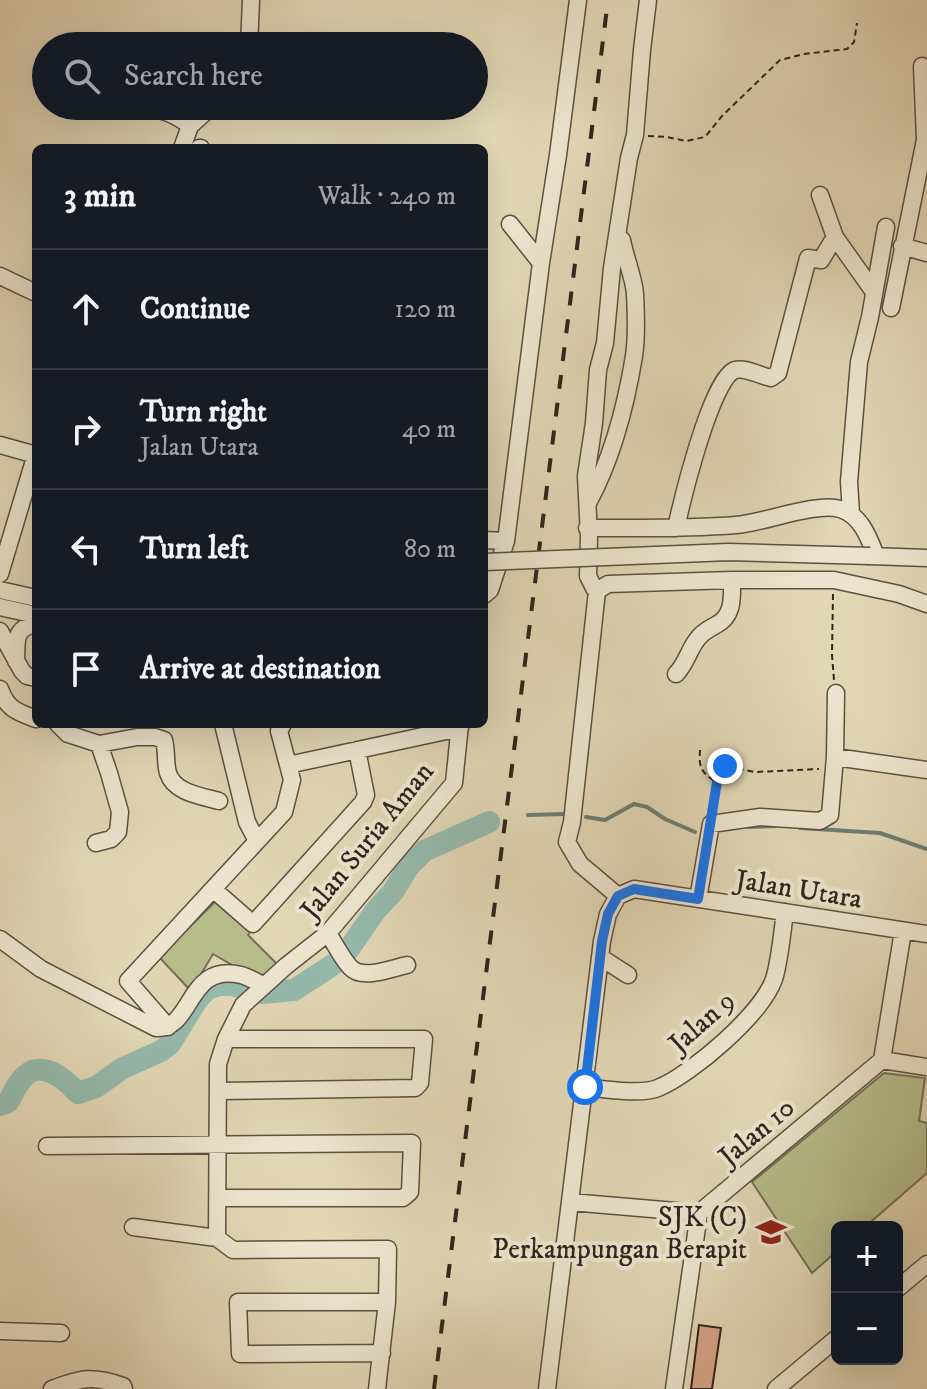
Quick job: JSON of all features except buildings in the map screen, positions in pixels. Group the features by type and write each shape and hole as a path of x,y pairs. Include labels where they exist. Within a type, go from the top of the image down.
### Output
{"street":[{"path":"250,32 251,0"},
{"path":"488,592 506,541 578,0"},
{"path":"547,1389 600,957 608,914 618,896 580,864 567,842 572,822 597,591 588,576 586,476 612,268 635,135 648,0"},
{"path":"891,308 902,246 920,197 926,141 922,66"},
{"path":"183,120 190,126"},
{"path":"183,144 190,126 197,120"},
{"path":"820,195 835,237 874,292"},
{"path":"510,224 541,263"},
{"path":"587,504 599,483 619,422 635,353 635,290 625,257 620,224"},
{"path":"851,513 849,482 859,362 886,227"},
{"path":"676,528 701,430 724,380 730,372 739,369 771,378 778,373 808,258 821,260 835,237"},
{"path":"902,246 927,253"},
{"path":"0,276 32,291"},
{"path":"0,445 32,453"},
{"path":"0,574 32,467"},
{"path":"587,528 740,525 807,510 837,508 851,513 869,536 873,556"},
{"path":"488,540 506,541"},
{"path":"488,562 729,552 927,558"},
{"path":"676,674 701,634 728,615 732,602 732,580"},
{"path":"597,591 608,584 834,580 899,594 927,604"},
{"path":"0,590 32,597"},
{"path":"0,607 32,614"},
{"path":"16,661 16,636 24,626 32,625"},
{"path":"1,638 27,676 32,677"},
{"path":"0,689 7,712 32,718"},
{"path":"698,899 711,824 760,817 820,821 830,815 835,764 836,693"},
{"path":"62,728 68,734 99,744 137,737 164,740 167,771 173,784 193,794 219,801"},
{"path":"224,728 247,822 257,841"},
{"path":"168,1027 128,981 284,812 292,780 280,728"},
{"path":"288,765 451,728"},
{"name":"Jalan Suria Aman","path":"217,1238 218,1064 226,1039 243,1005 328,933 454,783 460,728"},
{"path":"96,843 111,839 118,832 120,812 99,744"},
{"path":"213,889 253,924 363,802 366,795 357,750"},
{"path":"835,764 927,770"},
{"name":"Jalan Utara","path":"618,896 634,889 927,934"},
{"name":"Jalan 9","path":"585,1087 617,1091 656,1089 717,1049 749,1016 774,979 785,912"},
{"path":"903,931 882,1060 927,1067"},
{"path":"328,933 357,973 407,965"},
{"path":"0,939 41,969 156,1028 174,1024 201,984 212,976 241,975 264,986"},
{"path":"600,957 628,975"},
{"path":"218,1091 415,1088 420,1083 424,1039 226,1039"},
{"name":"Jalan 10","path":"699,1213 882,1060"},
{"path":"47,1146 412,1143 410,1192 403,1198 218,1198"},
{"path":"570,1202 699,1213 674,1389"},
{"path":"133,1227 217,1238 233,1250 388,1249 387,1302 377,1389"},
{"path":"903,1284 927,1264"},
{"path":"382,1353 240,1354 238,1302 387,1302"},
{"path":"0,1331 61,1333"},
{"path":"776,1389 831,1343"},
{"path":"61,1387 85,1378 103,1378 124,1389"}],"path":[{"path":"635,135 686,141 705,137 722,116 780,60 847,49 854,42 857,23"},
{"path":"834,580 832,655 836,693"},
{"path":"700,750 699,766 717,782"},
{"path":"711,824 717,782 725,766 755,772 835,764"}],"green space":[{"path":"217,900 252,930 248,935 277,964 258,980 213,954 191,991 159,957"},
{"path":"884,1073 925,1078 919,1121 927,1123 927,1173 872,1221 831,1221 831,1256 812,1273 752,1182"}],"waterway":[{"path":"586,817 605,820 634,804 647,807 695,832"},
{"path":"528,815 565,814"},
{"path":"0,1105 8,1102 22,1079 37,1070 52,1072 78,1093 96,1087 123,1068 161,1051 170,1044 207,989 232,985 263,993 294,990 342,959 408,867 424,851 489,822"},
{"path":"749,827 776,826"},
{"path":"800,828 880,833 927,849"}],"railway":[{"path":"434,1389 608,0"}],"place":[{"name":"SJK (C) Perkampungan Berapit","path":"771,1232"}],"route":[{"path":"585,1087 608,914 618,896 634,889 698,899 717,782 725,766"}]}
